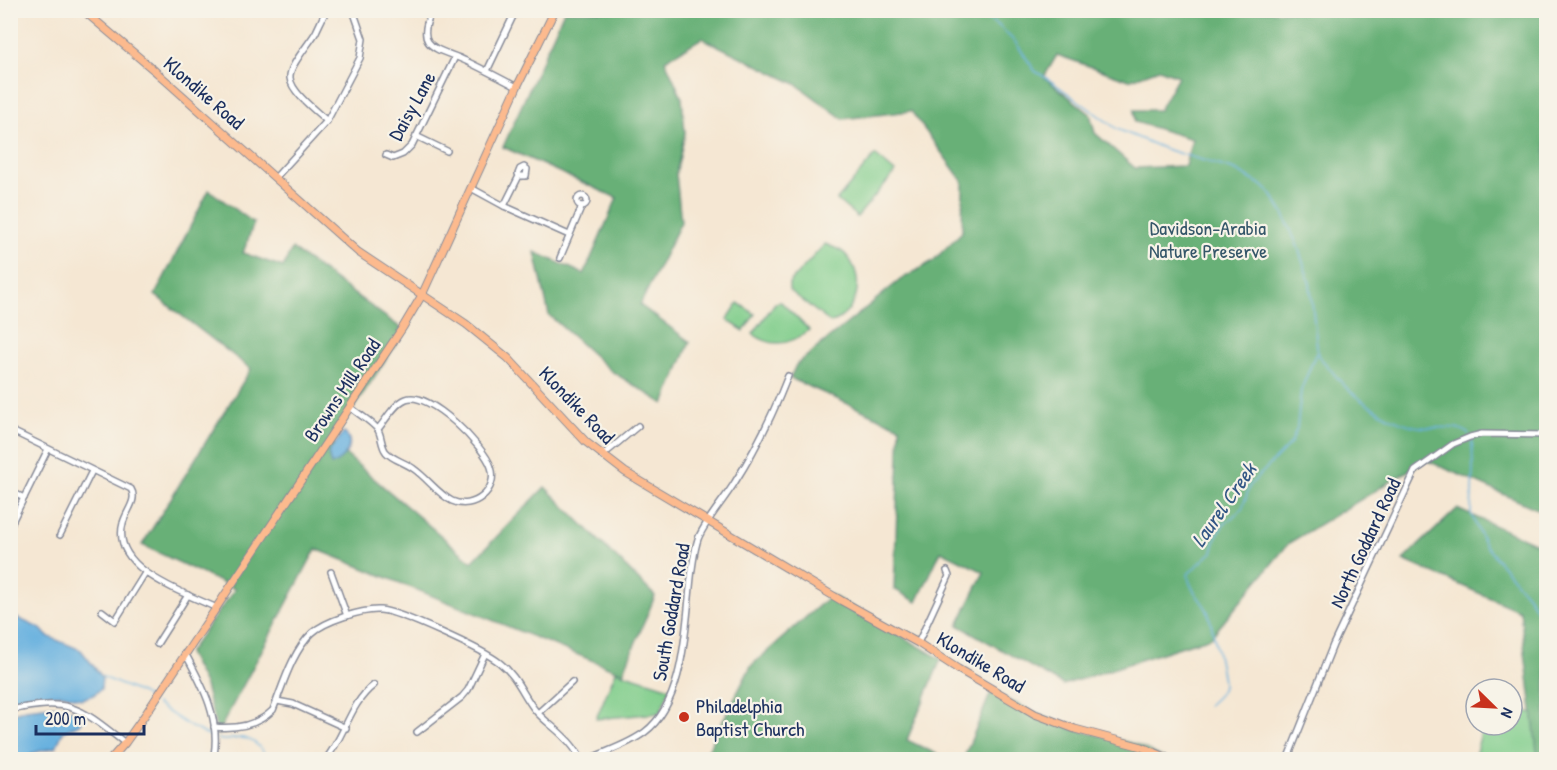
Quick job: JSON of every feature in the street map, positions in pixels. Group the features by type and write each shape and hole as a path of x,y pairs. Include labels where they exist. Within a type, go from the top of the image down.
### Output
{"main road":[{"name":"Klondike Road","path":"83,10 276,177 358,252 466,324 508,358 586,442 625,472 1035,714 1075,729 1142,747 1172,759"},
{"name":"Browns Mill Road","path":"110,759 125,743 217,608 391,346 422,295 517,87 555,10"}],"street":[{"path":"326,10 311,39 291,69 290,77 294,87 327,121"},
{"path":"432,10 425,25 427,39 432,47 517,87"},
{"path":"487,71 516,10"},
{"path":"276,177 327,121 360,58 363,39 354,11"},
{"name":"Daisy Lane","path":"386,155 393,158 410,148 455,57"},
{"path":"417,136 447,151"},
{"path":"504,206 519,176"},
{"path":"471,188 569,236"},
{"path":"560,258 582,206"},
{"name":"South Goddard Road","path":"587,759 642,734 664,712 673,690 686,632 693,561 698,540 704,527 748,461 788,376"},
{"path":"350,407 378,429 386,452 412,468 448,499 461,504 469,504 481,498 488,488 492,477 490,463 462,429 426,401 414,395 408,398 397,405 378,429"},
{"path":"602,456 638,426"},
{"path":"10,430 131,489 134,492 134,498 123,520 122,536 130,558 145,573 217,608"},
{"name":"North Goddard Road","path":"1287,759 1326,662 1415,471 1453,444 1470,436 1482,434 1546,435"},
{"path":"10,526 48,449"},
{"path":"60,535 92,471"},
{"path":"10,491 24,498"},
{"path":"918,643 949,576 947,571"},
{"path":"331,572 347,616"},
{"path":"102,611 115,621 145,573"},
{"path":"157,644 188,595"},
{"path":"214,728 233,728 260,722 273,710 295,659 308,638 322,626 369,610 393,612 500,662 511,673 538,713 567,739 582,759"},
{"path":"185,653 211,705 215,751 213,759"},
{"path":"417,732 462,698 485,654"},
{"path":"538,713 572,682"},
{"path":"325,759 346,728 358,702 374,685"},
{"path":"277,701 293,704 346,728"},
{"path":"10,710 64,704 77,708 93,718 125,743"}],"green space":[{"name":"Davidson-Arabia Nature Preserve","path":"564,11 1546,11 1546,513 1426,460 1289,543 1211,637 1063,685 958,625 984,572 941,551 917,602 894,589 900,427 790,378 796,365 900,280 933,261 962,232 963,182 911,111 843,119 796,84 702,38 665,60 682,98 685,133 676,174 681,222 640,305 690,342 664,404 611,371 549,315 535,252 584,274 617,198 503,147","holes":["1057,55 1129,80 1159,69 1178,76 1159,110 1134,110 1135,122 1192,139 1185,166 1135,168 1095,133 1090,114 1044,77"]},
{"path":"875,155 895,172 857,217 837,200"},
{"path":"209,190 254,223 243,253 283,267 292,249 405,331 331,442 472,562 545,487 655,596 623,673 316,549 218,735 205,686 188,653 235,589 142,545 251,369 155,295"},
{"path":"825,244 846,255 856,273 857,283 856,293 848,311 831,323 789,290 789,283"},
{"path":"781,302 809,330 795,339 781,343 767,341 753,334 775,303"},
{"path":"738,303 755,314 744,331 727,320"},
{"path":"1457,509 1543,547 1546,540 1546,759 1538,759 1520,611 1403,560"},
{"path":"831,595 941,659 907,740 947,759 703,760 751,666"},
{"path":"616,671 670,688 660,713 596,719"},
{"path":"991,692 1070,728 1135,744 1168,760 963,760"},
{"path":"1524,710 1536,715 1546,759 1474,760 1480,737 1524,737"}],"water":[{"path":"344,432 348,437 349,447 340,459 331,465 328,453"},
{"path":"11,615 41,629 47,636 81,650 102,677 101,689 82,699 62,694 11,700"},
{"path":"53,706 77,712 82,716 81,723 63,732 56,747 33,753 27,759 11,760 12,714 25,709"}],"waterway":[{"path":"944,10 981,16 998,25 1016,43 1035,71 1117,129 1165,149 1235,170 1263,186 1283,213 1298,247 1310,284 1318,356 1353,394 1389,417 1412,426 1452,428 1469,434"},
{"name":"Laurel Creek","path":"1208,705 1220,693 1223,686 1222,678 1209,614 1192,588 1188,574 1212,552 1216,537 1223,525 1242,509 1250,485 1291,443 1297,428 1301,390 1316,353"},
{"path":"1472,439 1471,514 1485,545 1528,596 1546,627"},
{"path":"103,677 143,694 152,701"},
{"path":"156,704 191,727 214,738"},
{"path":"218,739 250,740 260,748 267,760"}],"place":[{"name":"Philadelphia Baptist Church","path":"684,717"}]}
